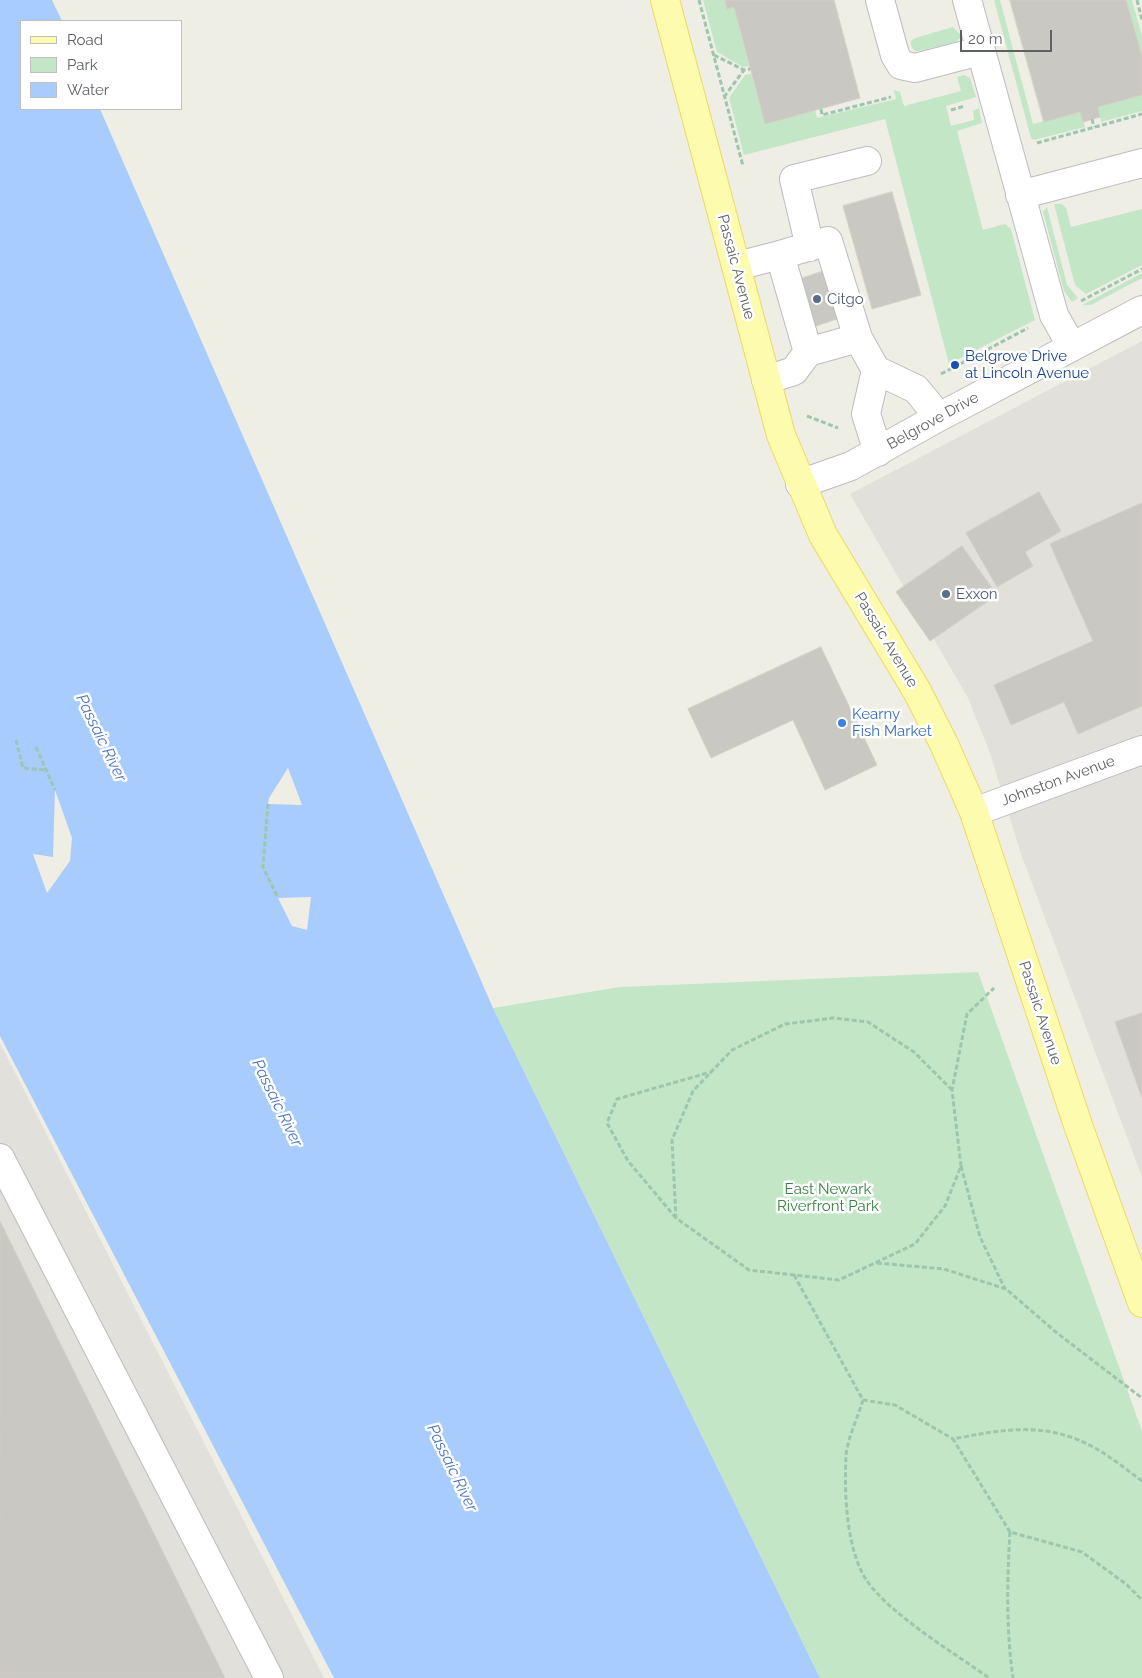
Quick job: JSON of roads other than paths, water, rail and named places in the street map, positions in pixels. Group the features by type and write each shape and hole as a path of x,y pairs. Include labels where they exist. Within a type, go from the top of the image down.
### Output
{"main road":[{"name":"Passaic Avenue","path":"665,0 781,435 823,535 916,691 944,744 974,812 1078,1125 1142,1302"}],"street":[{"path":"880,0 895,55 901,65 915,68 980,51"},
{"path":"966,0 1054,315 1072,347"},
{"path":"810,247 794,180 867,161"},
{"path":"1020,195 1142,163"},
{"path":"737,266 828,241 858,338 876,370 916,389 939,417"},
{"path":"780,255 808,352"},
{"name":"Belgrove Drive","path":"800,484 851,466 939,417 1142,310"},
{"path":"766,380 794,371 808,352 858,338"},
{"path":"876,370 866,414 878,452"},
{"name":"Johnston Avenue","path":"974,812 1142,750"},
{"path":"0,1158 269,1678"}],"water":[{"name":"Passaic River","path":"0,0 52,0 62,20 20,20 20,110 100,110 493,1008 820,1678 334,1678 0,1036"}],"place":[{"name":"Citgo","path":"817,299"},
{"name":"Belgrove Drive at Lincoln Avenue","path":"955,365"},
{"name":"Exxon","path":"946,594"},
{"name":"Kearny Fish Market","path":"842,723"}],"park label":[{"name":"East Newark Riverfront Park","path":"828,1198"}]}
